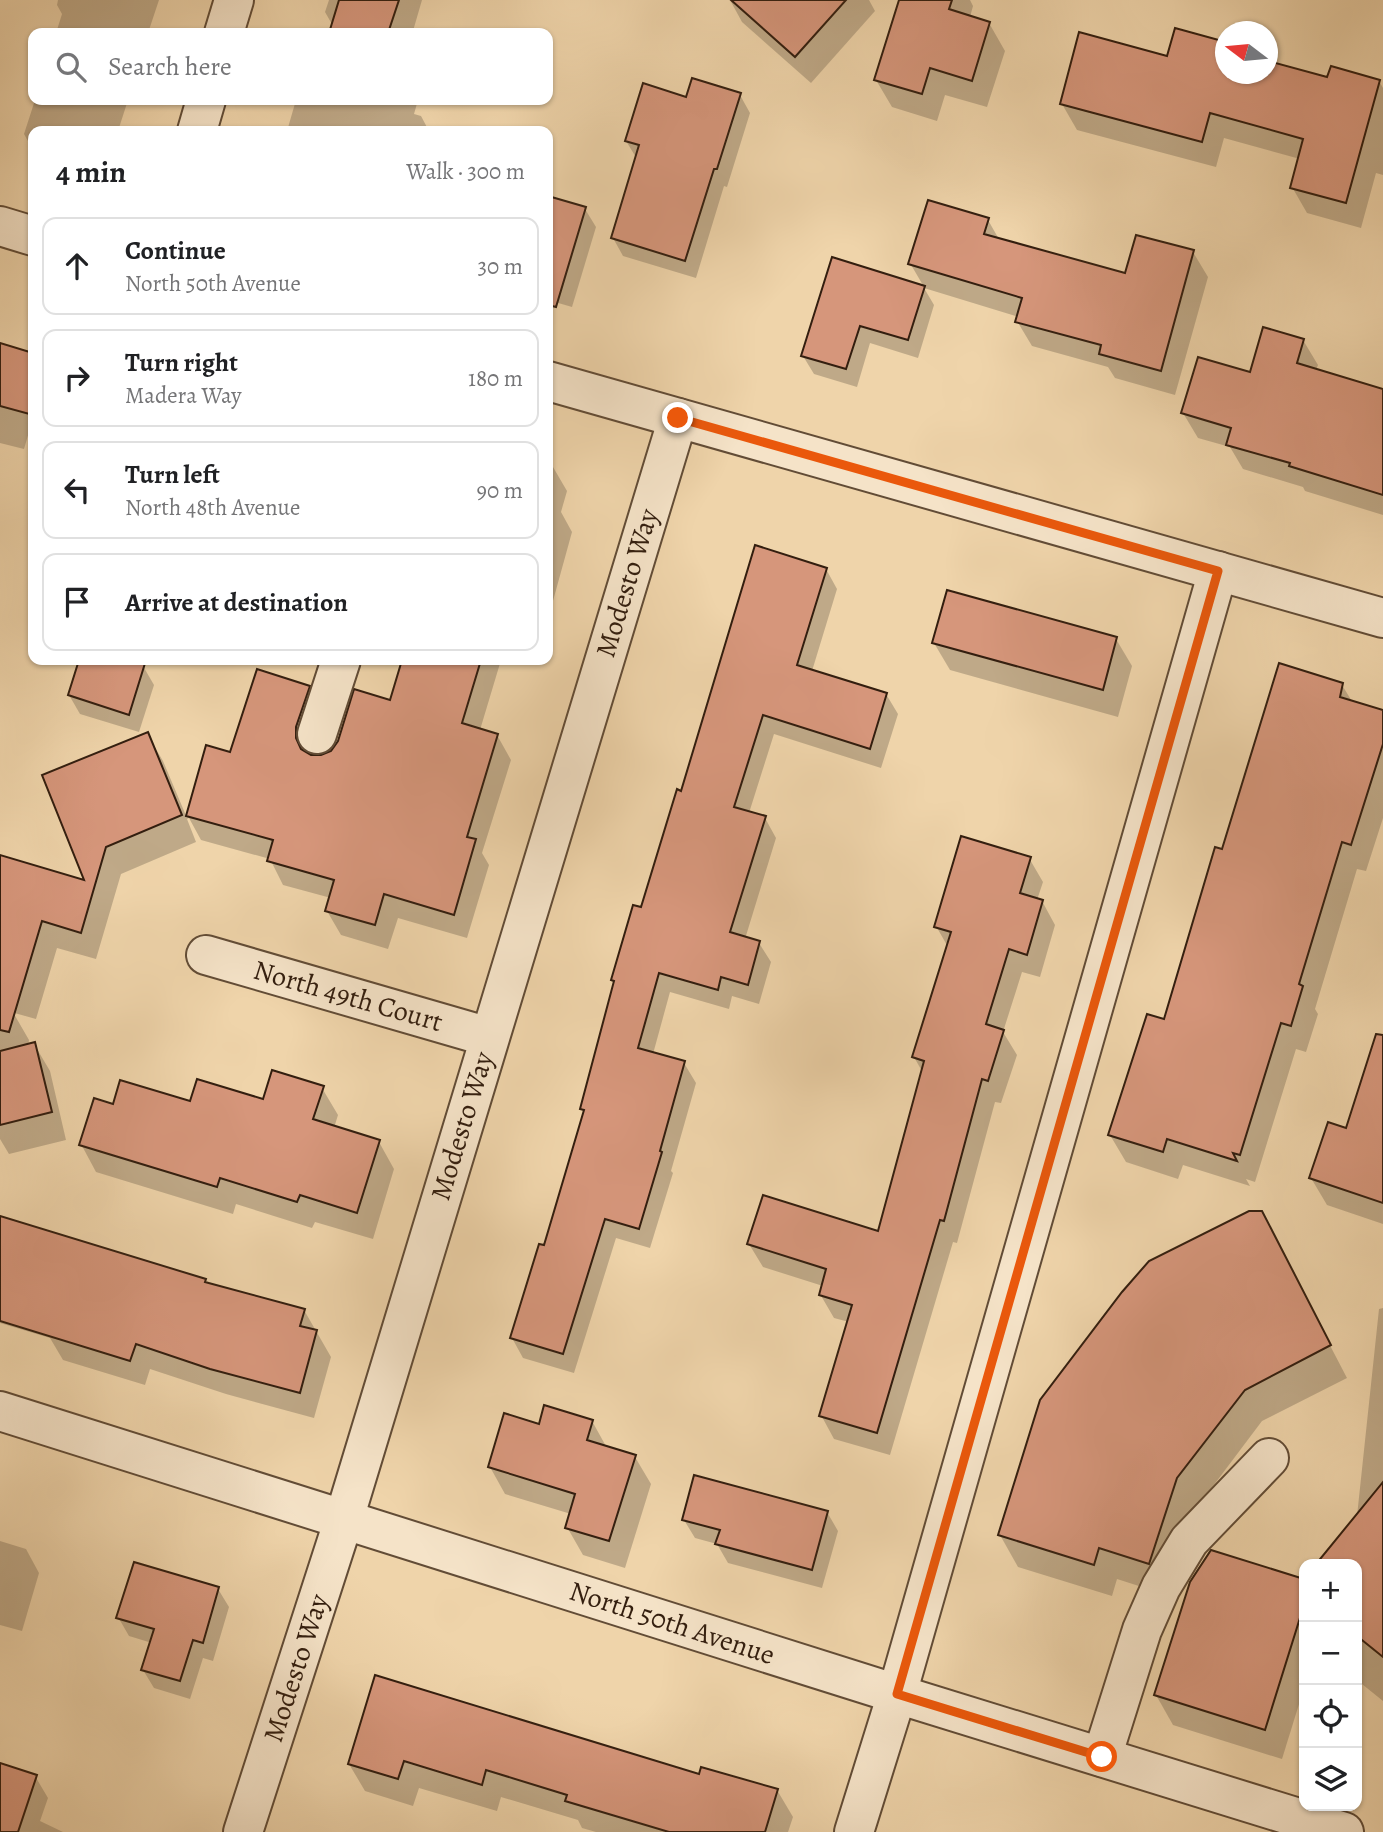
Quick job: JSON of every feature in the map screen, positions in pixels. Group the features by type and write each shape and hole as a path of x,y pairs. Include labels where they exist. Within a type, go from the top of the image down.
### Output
{"street":[{"path":"226,28 234,0"},
{"path":"198,126 205,105"},
{"path":"0,226 28,234"},
{"path":"553,382 1383,618"},
{"name":"Modesto Way","path":"243,1832 344,1519 678,418"},
{"path":"854,1832 897,1694 1218,571"},
{"path":"317,734 339,665"},
{"name":"North 49th Court","path":"206,955 489,1037"},
{"name":"North 50th Avenue","path":"0,1411 1344,1832"},
{"path":"1102,1757 1142,1630 1161,1587 1189,1541 1269,1458"}],"building":[{"path":"339,0 399,0 390,28 331,28"},
{"path":"731,0 846,0 795,57"},
{"path":"899,0 952,0 949,9 990,22 972,81 930,68 922,94 874,80"},
{"path":"1175,28 1215,39 1215,84 1278,84 1278,64 1327,77 1331,66 1380,80 1346,203 1290,188 1303,139 1210,113 1202,142 1060,104 1079,32 1167,56"},
{"path":"692,78 741,93 685,261 611,238 639,145 625,141 643,83 686,97"},
{"path":"553,197 586,207 556,307 553,306"},
{"path":"928,200 989,218 984,234 1125,273 1136,235 1194,250 1161,371 1099,354 1101,345 1015,322 1022,298 908,264"},
{"path":"832,257 925,286 908,340 860,326 846,369 801,356"},
{"path":"1263,327 1304,339 1297,363 1383,389 1383,495 1289,466 1290,463 1226,445 1231,428 1181,413 1198,357 1250,372"},
{"path":"0,343 28,351 28,414 0,406"},
{"path":"755,545 827,568 797,665 887,693 870,749 763,715 734,807 766,816 730,932 760,941 748,985 721,977 718,990 659,973 638,1048 685,1061 639,1229 605,1219 563,1354 510,1338 539,1244 544,1245 584,1110 580,1109 614,981 611,980 633,905 641,907 677,789 681,791"},
{"path":"947,590 1117,637 1103,690 932,643"},
{"path":"1279,663 1343,683 1340,697 1383,710 1383,744 1351,845 1342,842 1299,984 1303,986 1291,1026 1281,1023 1240,1155 1233,1153 1237,1161 1167,1139 1163,1152 1108,1135 1147,1014 1164,1019 1215,847 1222,849"},
{"path":"77,665 144,665 129,715 68,695"},
{"path":"400,665 479,665 462,723 498,734 467,837 476,839 454,915 384,894 375,925 325,911 334,880 267,861 273,840 186,816 206,745 230,752 257,669 310,686 296,727 296,738 301,749 311,755 331,751 338,741 354,689 390,700"},
{"path":"148,732 182,815 106,847 81,933 42,921 9,1032 0,1030 0,855 84,880 42,775"},
{"path":"961,836 1031,857 1020,893 1043,900 1027,955 1009,949 986,1024 1004,1030 988,1081 982,1079 944,1221 940,1220 877,1433 819,1416 852,1305 819,1295 826,1269 747,1244 763,1195 878,1231 924,1061 912,1057 951,932 934,927"},
{"path":"1376,1034 1383,1035 1383,1203 1309,1178 1328,1122 1346,1128"},
{"path":"35,1042 52,1112 0,1125 0,1051"},
{"path":"272,1070 324,1086 313,1119 380,1140 357,1213 300,1195 297,1202 220,1178 217,1187 79,1145 94,1098 113,1104 120,1080 190,1101 197,1079 263,1099"},
{"path":"1249,1211 1262,1211 1331,1345 1245,1390 1177,1478 1149,1564 1099,1548 1094,1565 998,1535 1040,1400 1122,1292 1149,1261"},
{"path":"0,1216 206,1279 205,1282 305,1309 300,1326 317,1330 300,1393 210,1369 136,1344 130,1361 0,1321"},
{"path":"544,1405 593,1420 587,1440 636,1455 609,1541 565,1528 575,1494 488,1467 504,1413 539,1424"},
{"path":"694,1475 828,1511 812,1570 715,1544 720,1530 682,1520"},
{"path":"1383,1482 1383,1657 1362,1640 1362,1559 1320,1559"},
{"path":"1211,1550 1299,1577 1299,1621 1265,1730 1154,1695 1190,1582"},
{"path":"134,1562 219,1587 203,1643 193,1640 180,1681 141,1670 154,1629 116,1618"},
{"path":"375,1675 699,1774 701,1767 778,1789 765,1832 669,1832 565,1801 567,1795 486,1770 482,1785 404,1761 398,1779 348,1764"},
{"path":"0,1763 37,1775 18,1832 0,1832"}],"route":[{"path":"678,418 1218,571 897,1694 1102,1757"}]}
